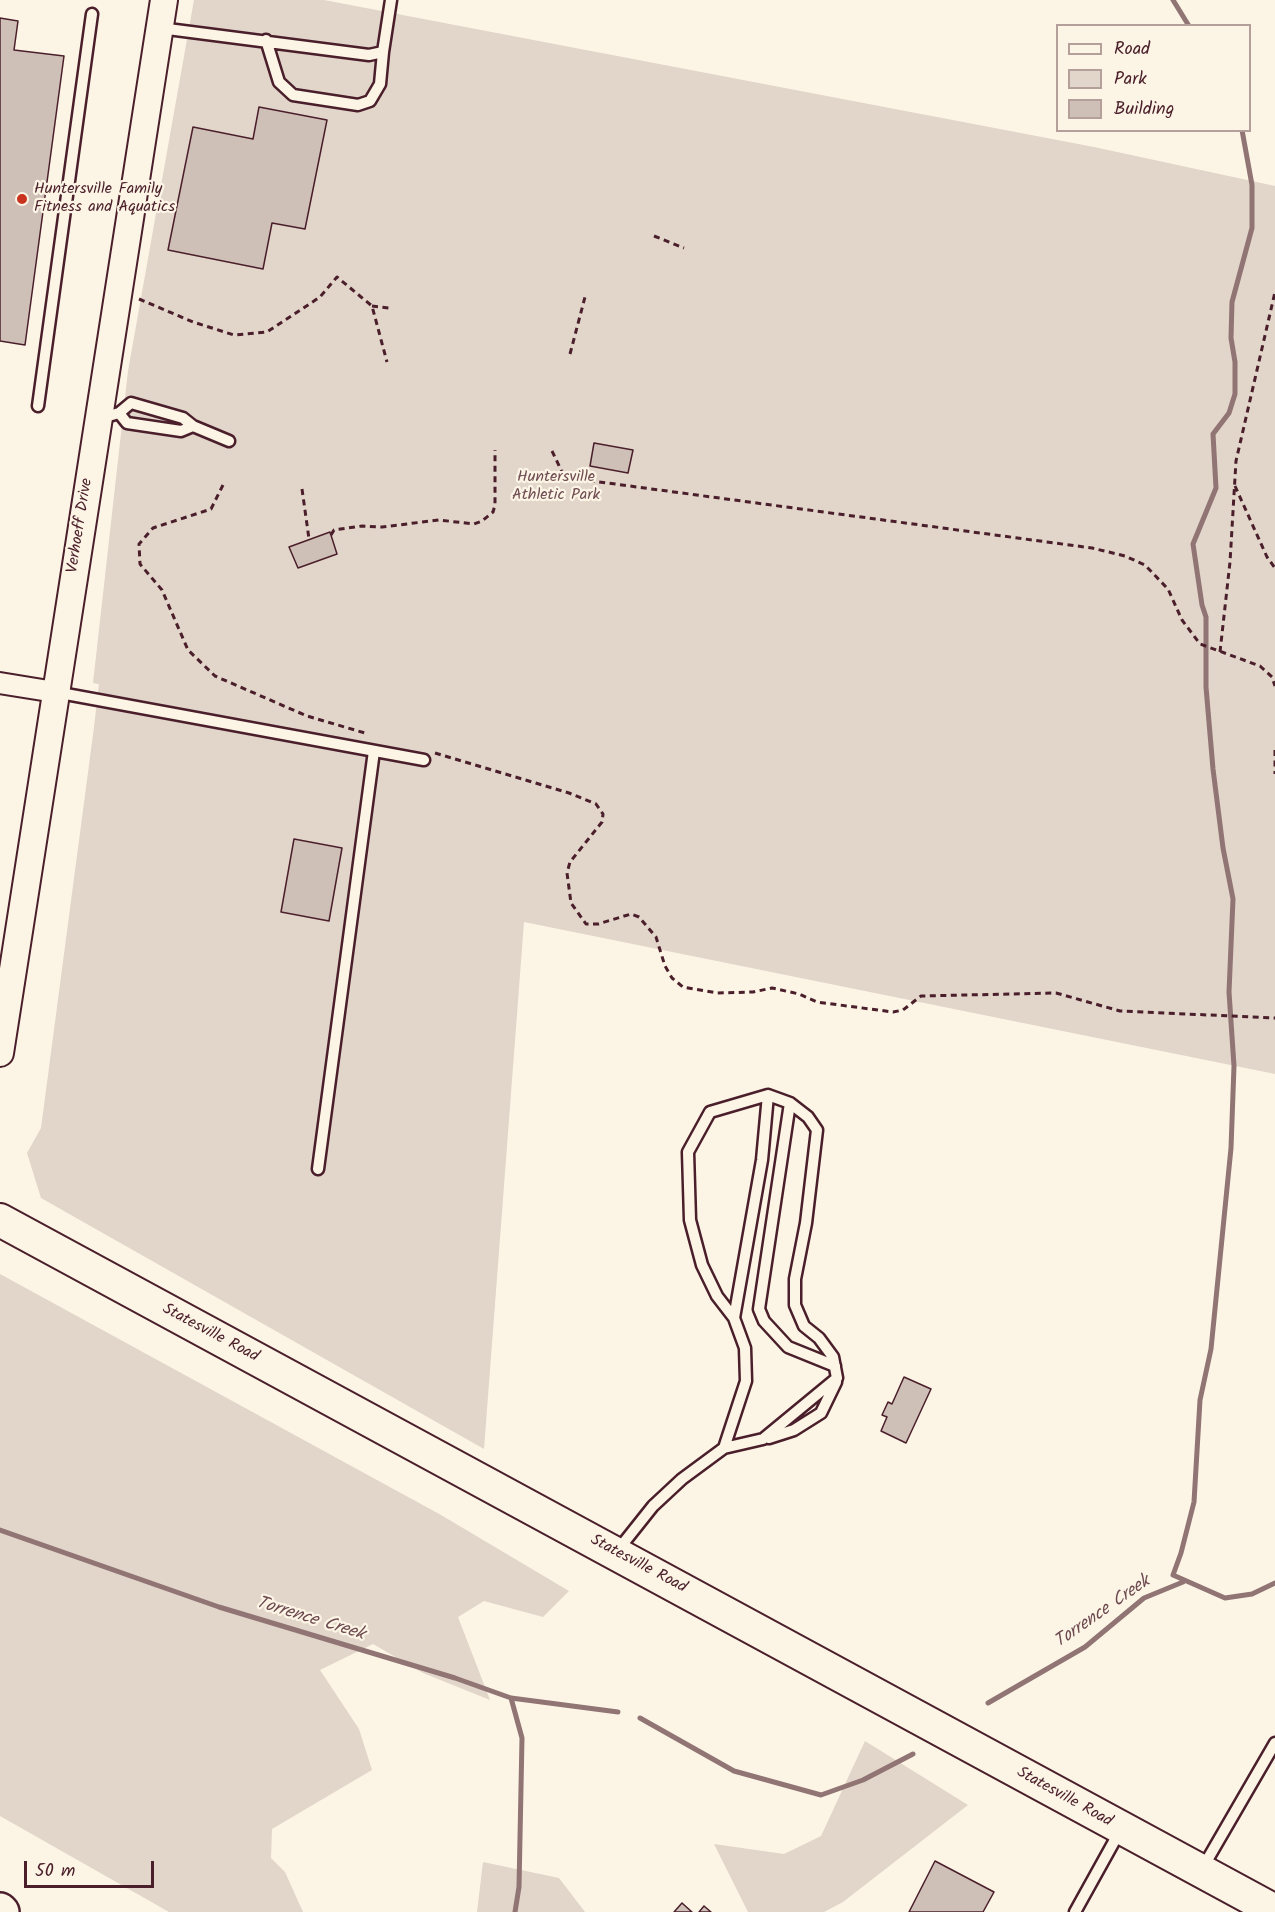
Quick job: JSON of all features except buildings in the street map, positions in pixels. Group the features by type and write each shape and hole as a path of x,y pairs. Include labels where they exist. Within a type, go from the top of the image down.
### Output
{"main road":[{"name":"Statesville Road","path":"0,1220 1275,1911"}],"street":[{"name":"Verhoeff Drive","path":"0,1053 55,692 108,416 119,288 164,0"},
{"path":"0,683 55,692"}],"lane":[{"path":"266,40 279,82 293,95 358,105 370,101 380,84 391,0"},
{"path":"38,406 92,14"},
{"path":"160,28 369,55 383,52"},
{"path":"108,416 131,403 183,418 194,426 229,441"},
{"path":"108,416 127,423 181,431 194,426"},
{"path":"55,692 374,751 428,756"},
{"path":"318,1169 374,751"},
{"path":"734,1318 762,1160 768,1095"},
{"path":"616,1553 653,1506 682,1479 724,1448 794,1430 821,1413 837,1378 833,1356 804,1326 795,1305 795,1279 806,1222 817,1130 808,1117 790,1103 768,1095 710,1112 688,1152 690,1220 702,1265 717,1296 734,1318 745,1348 746,1382 724,1448"},
{"path":"790,1103 759,1309 764,1321 788,1347 835,1366"},
{"path":"763,1439 837,1378"},
{"path":"1201,1872 1275,1743"},
{"path":"1075,1912 1121,1829"}],"path":[{"path":"654,236 684,248"},
{"path":"119,288 177,316 234,335 267,332 320,297 337,278 372,306 389,308"},
{"path":"1220,652 1230,562 1236,461 1275,292"},
{"path":"570,354 578,332 585,297"},
{"path":"372,306 387,362"},
{"path":"331,535 334,530 362,526 382,527 440,520 474,524 482,521 493,512 495,505 495,450"},
{"path":"552,451 563,474 570,478 1092,548 1125,556 1145,566 1168,589 1190,633 1200,644 1260,666 1272,677 1275,686"},
{"path":"223,484 212,509 153,528 139,544 140,564 162,591 188,650 215,676 307,716 374,736"},
{"path":"1234,484 1275,568"},
{"path":"302,489 309,539"},
{"path":"1275,750 1275,774"},
{"path":"428,756 569,793 596,804 603,813 602,822 570,861 567,873 571,903 586,924 598,924 631,914 639,917 656,937 665,966 672,978 683,987 717,993 753,992 772,988 799,994 817,1002 893,1012 903,1010 921,996 1056,993 1120,1011 1275,1018"}],"green space":[{"name":"Huntersville Athletic Park","path":"194,0 324,0 1094,147 1275,186 1275,1074 524,922 484,1449 41,1198 27,1153 41,1128 94,727 99,684 93,683 128,371"},
{"path":"0,1274 441,1515 569,1591 543,1617 484,1601 458,1617 490,1700 423,1673 373,1644 320,1670 359,1729 372,1770 272,1829 271,1858 285,1872 303,1912 169,1912 0,1816"},
{"path":"865,1741 968,1805 843,1902 824,1912 748,1912 714,1844 784,1854 821,1836"},
{"path":"483,1862 559,1878 585,1912 477,1912"}],"waterway":[{"path":"1173,0 1188,24"},
{"path":"1242,132 1252,185 1252,228 1232,302 1231,338 1235,362 1235,394 1229,413 1213,434 1216,488 1193,544 1202,605 1206,617 1206,687 1213,769 1223,848 1233,899 1229,992 1234,1066 1231,1148 1211,1349 1200,1400 1194,1502 1173,1575 1225,1598 1252,1594 1275,1583"},
{"name":"Torrence Creek","path":"0,1530 219,1607 455,1678 511,1698 618,1712"},
{"name":"Torrence Creek","path":"988,1703 1085,1647 1144,1598 1183,1582"},
{"path":"511,1698 522,1738 519,1887 515,1912"},
{"name":"Torrence Creek","path":"640,1718 734,1771 821,1795 863,1780 913,1754"}],"place":[{"name":"Huntersville Family Fitness and Aquatics","path":"22,199"}]}
